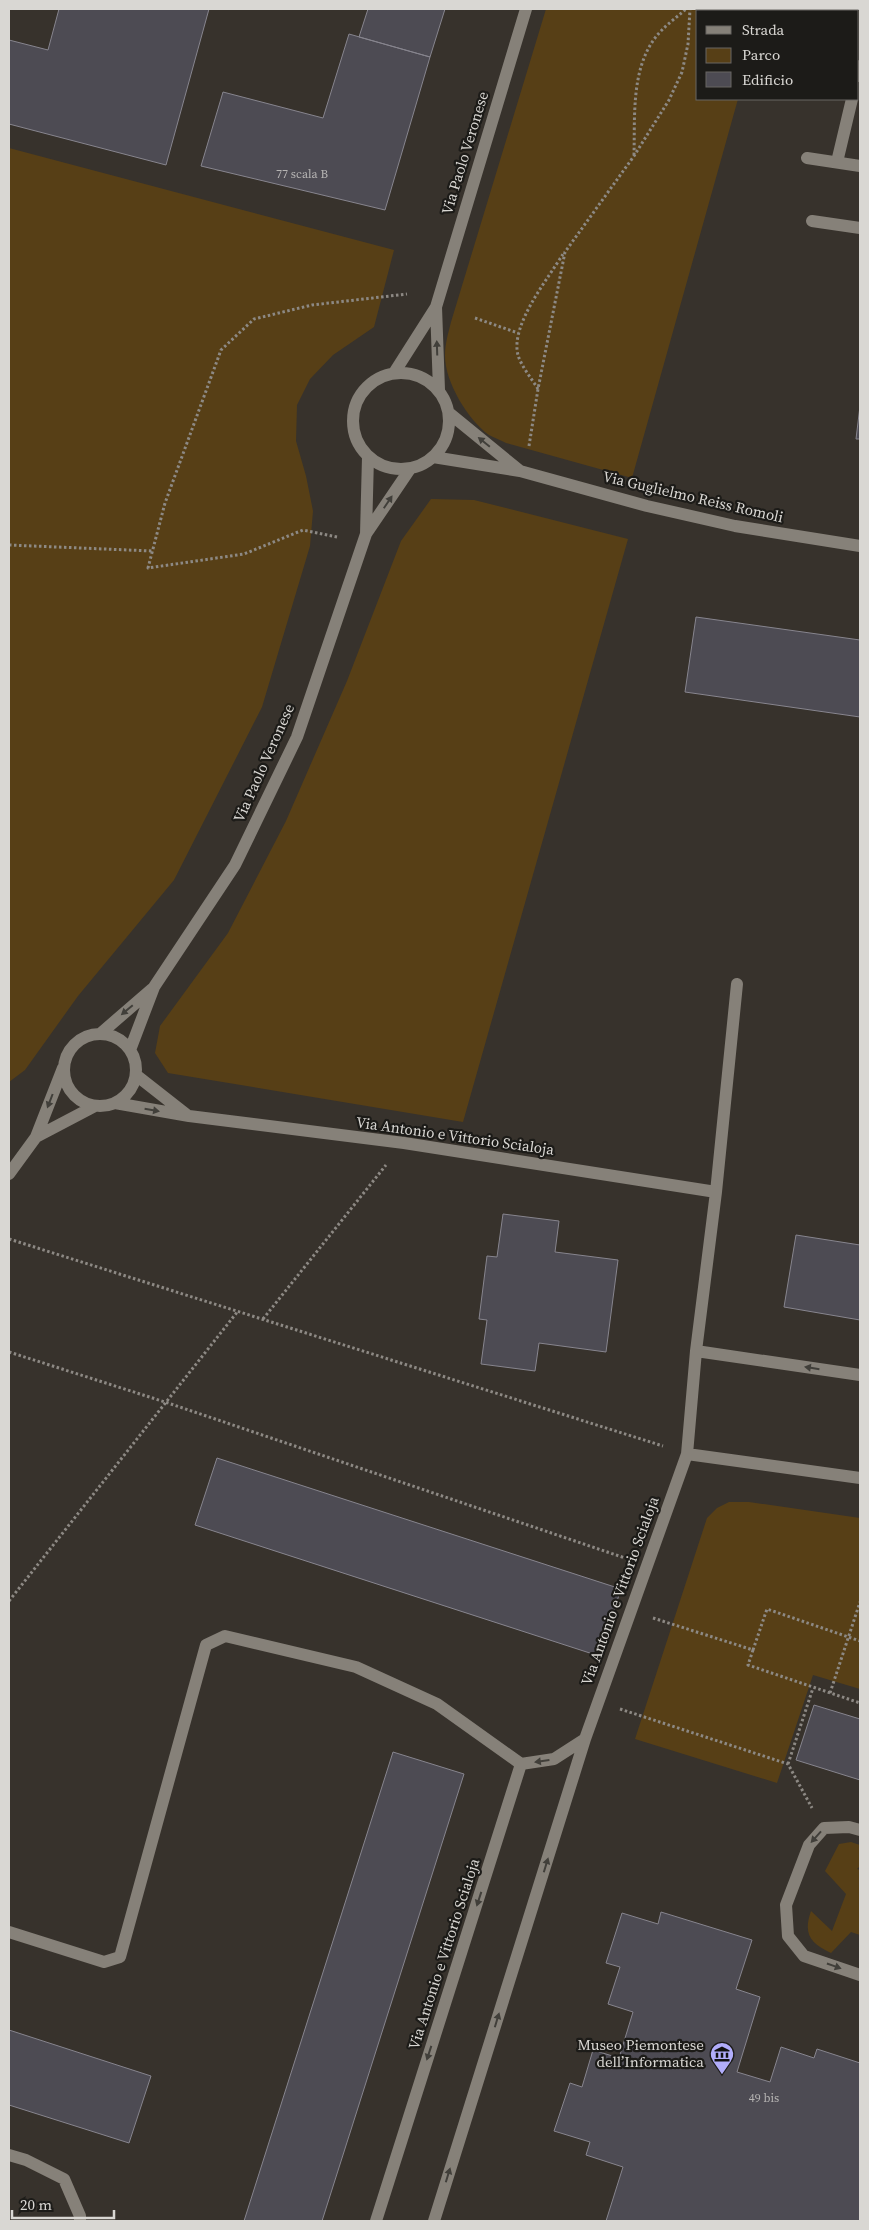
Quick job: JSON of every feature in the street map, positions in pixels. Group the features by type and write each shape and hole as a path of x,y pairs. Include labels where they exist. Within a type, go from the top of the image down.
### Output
{"street":[{"name":"Via Paolo Veronese","path":"394,373 436,307 526,9"},
{"path":"837,162 852,100"},
{"path":"807,158 860,166"},
{"path":"812,220 860,228"},
{"name":"Via Paolo Veronese","path":"436,307 438,390"},
{"path":"394,373 410,373 426,379 438,390 446,401 449,413 449,429 444,444 433,457 422,465 410,469 395,469 380,465 368,457 359,444 354,430 353,414 358,399 367,387 379,377 394,373"},
{"path":"449,413 520,471"},
{"name":"Via Paolo Veronese","path":"366,534 368,457"},
{"path":"433,457 520,471"},
{"name":"Via Paolo Veronese","path":"130,1050 154,987 234,865 297,738 366,534 410,469"},
{"name":"Via Guglielmo Reiss Romoli","path":"520,471 647,506 726,524 860,546"},
{"name":"Via Antonio e Vittorio Scialoja","path":"434,2221 585,1739 686,1454 696,1351 716,1192 737,984"},
{"name":"Via Paolo Veronese","path":"100,1034 154,987"},
{"path":"9,1174 36,1138 72,1046 80,1040 100,1034 112,1035 122,1041 134,1058 136,1075 132,1087 125,1096 115,1103 95,1106 36,1138"},
{"path":"64,1065 64,1076 75,1096 84,1103 95,1106"},
{"path":"136,1075 189,1116"},
{"name":"Via Antonio e Vittorio Scialoja","path":"115,1103 189,1116 404,1143 716,1192"},
{"path":"696,1351 860,1375"},
{"path":"686,1454 860,1478"},
{"path":"9,1932 104,1962 120,1957 206,1645 225,1636 356,1666 437,1704 521,1764 554,1759 585,1739"},
{"name":"Via Antonio e Vittorio Scialoja","path":"376,2221 521,1764"},
{"path":"860,1830 850,1827 824,1828 809,1846 786,1905 788,1936 804,1956 860,1975"},
{"path":"9,2155 26,2160 64,2179 80,2216 80,2221"}],"path":[{"path":"538,389 518,356 518,333 528,310 565,252 634,156 669,100 682,72 688,44 688,9"},
{"path":"634,156 636,97 642,58 656,37 688,9"},
{"path":"520,471 529,449 538,389 565,252"},
{"path":"337,537 303,530 244,554 148,568 165,503 221,350 254,319 312,305 407,294"},
{"path":"475,318 518,333"},
{"path":"9,545 152,551"},
{"path":"263,1319 404,1143"},
{"path":"9,1238 686,1454"},
{"path":"9,1601 238,1311"},
{"path":"9,1352 166,1402 647,1565"},
{"path":"830,1693 860,1602"},
{"path":"860,1640 767,1609 748,1665 860,1703"},
{"path":"631,1611 753,1650"},
{"path":"788,1764 813,1688"},
{"path":"598,1701 788,1764 824,1828"}],"green space":[{"path":"546,9 764,9 696,10 696,100 738,100 632,478 506,443 489,435 473,420 459,400 449,377 445,356 451,322"},
{"path":"9,148 394,250 374,327 333,355 310,379 297,405 296,441 313,511 310,546 262,707 174,880 78,996 25,1070 9,1082"},
{"path":"431,499 474,500 628,539 463,1122 168,1073 155,1053 160,1026 228,933 286,821 347,681 401,541"},
{"path":"729,1502 749,1502 860,1518 860,1689 813,1675 777,1783 635,1739 707,1518 717,1508"},
{"path":"851,1842 860,1845 860,1866 857,1869 860,1870 860,1935 851,1932 831,1953 818,1945 810,1937 808,1932 809,1919 811,1911 832,1931 846,1894 825,1871 839,1844"}],"building":[{"path":"59,9 209,9 166,165 9,124 9,40 48,50"},
{"path":"368,9 445,9 430,57 359,37"},
{"path":"349,34 430,57 385,210 201,166 223,92 323,118"},
{"path":"860,406 860,439 856,439"},
{"path":"696,617 860,640 860,717 685,692"},
{"path":"503,1214 559,1221 555,1252 618,1260 606,1352 539,1343 535,1371 481,1364 487,1320 479,1319 487,1256 497,1257"},
{"path":"796,1235 860,1245 860,1320 784,1307"},
{"path":"217,1458 621,1589 599,1656 195,1525"},
{"path":"814,1705 860,1719 860,1780 796,1760"},
{"path":"393,1752 464,1774 322,2221 244,2221"},
{"path":"661,1912 752,1940 736,1989 760,1997 737,2072 770,2082 781,2047 814,2058 817,2049 860,2063 860,2221 606,2221 623,2167 586,2155 590,2142 554,2131 570,2083 582,2087 593,2050 619,2058 633,2012 608,2004 620,1967 606,1963 622,1913 658,1924"},
{"path":"9,2030 151,2076 129,2143 9,2105"}],"place":[{"name":"Museo Piemontese dell’Informatica","path":"722,2075"}]}
